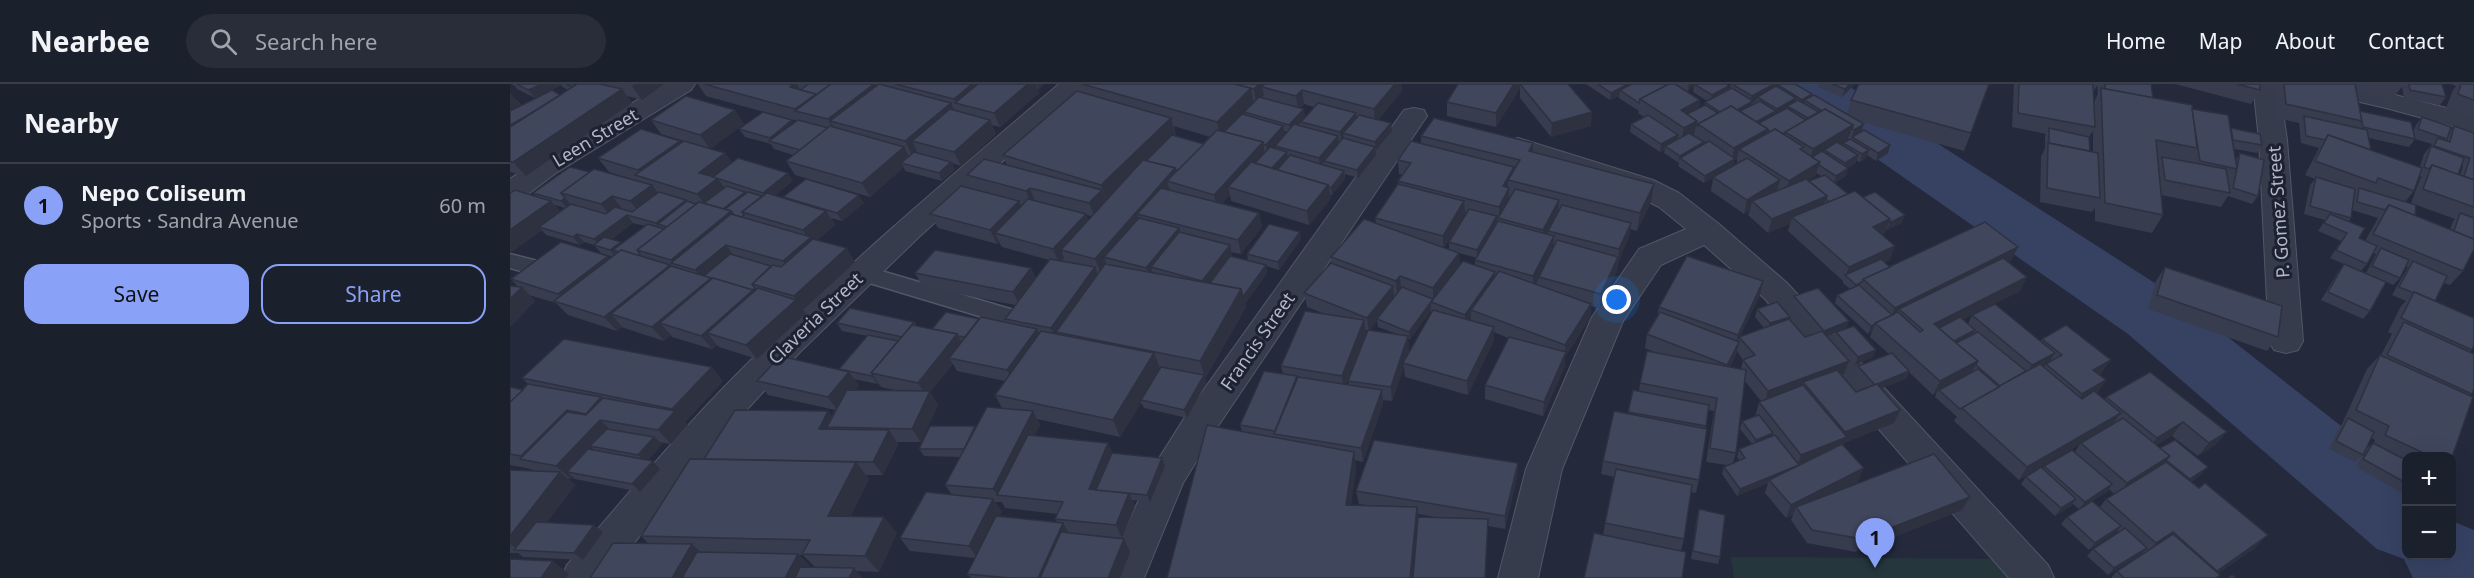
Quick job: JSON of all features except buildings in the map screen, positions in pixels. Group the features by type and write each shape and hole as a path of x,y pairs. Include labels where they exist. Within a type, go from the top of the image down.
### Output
{"street":[{"name":"Leen Street","path":"510,193 546,167 682,84"},
{"name":"Claveria Street","path":"581,578 721,413 861,273 967,190 1075,84"},
{"name":"P. Gomez Street","path":"2266,84 2262,137 2286,341"},
{"path":"2317,84 2474,124"},
{"name":"Francis Street","path":"1124,578 1167,477 1205,416 1414,116"},
{"path":"1518,147 1642,187 1669,200 1708,231 1776,291 2034,578"},
{"path":"1518,578 1544,469 1608,317 1650,257 1708,231"}],"lane":[{"path":"510,261 545,270"},
{"path":"861,273 1009,317"}],"shaded area":[{"path":"1731,557 2013,559 2020,578 1734,578"}],"waterway":[{"path":"1807,84 2153,316 2402,521"},
{"path":"2450,560 2472,578"}],"place":[{"name":"Nepo Coliseum","path":"1875,568"}]}
